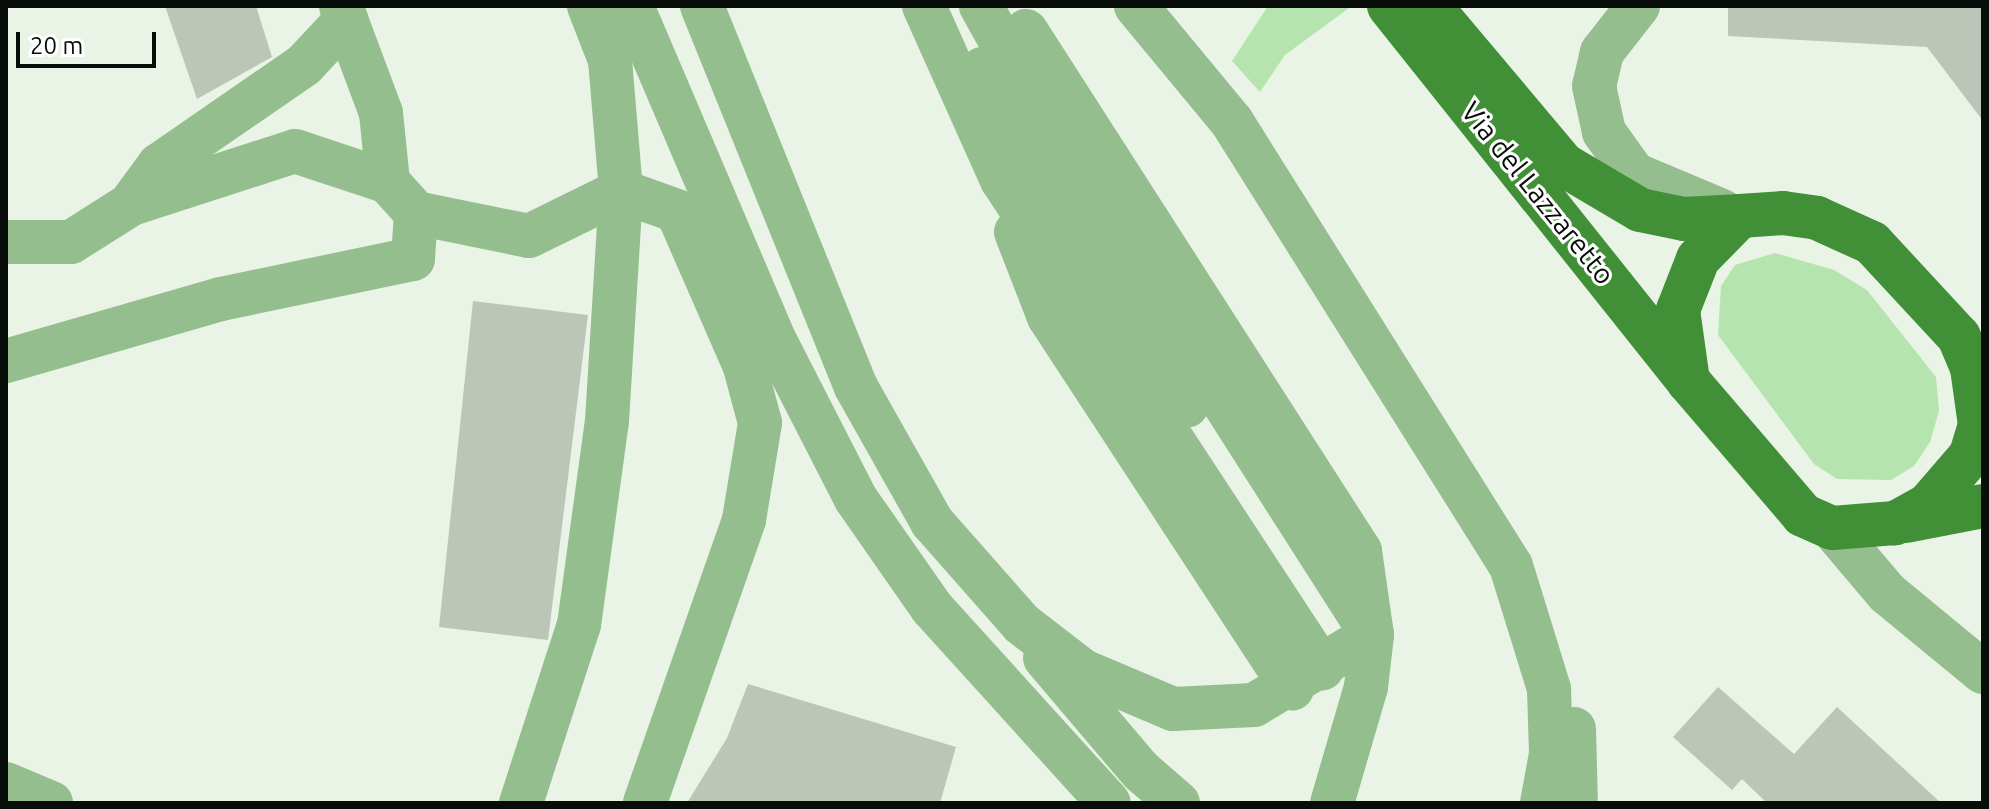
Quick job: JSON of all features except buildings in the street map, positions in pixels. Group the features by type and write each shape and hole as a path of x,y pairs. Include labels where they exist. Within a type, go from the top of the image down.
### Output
{"main road":[{"name":"Via del Lazzaretto","path":"1389,6 1778,494 1832,528"},
{"name":"Via del Lazzaretto","path":"1430,6 1564,165 1640,210 1684,219 1740,216 1817,218 1872,243 1959,337 1981,397"},
{"path":"1688,381 1678,323 1683,285 1740,216"},
{"path":"1895,523 1928,505 1959,473 1980,425 1981,397"},
{"path":"1832,528 1895,523 1983,506"}],"street":[{"path":"521,803 579,625 607,421 621,191 610,60 589,6"},
{"path":"632,6 772,335 856,499 932,608 1109,803"},
{"path":"702,6 888,456 932,522 1022,624 1063,686 1178,803"},
{"path":"924,6 1002,180 1334,660 1366,687 1332,803"},
{"path":"950,6 1029,160 1334,660"},
{"path":"981,6 1334,660"},
{"path":"1009,6 1360,551 1334,660 1241,707 1173,709 1083,671 1022,624"},
{"path":"1136,6 1232,122 1470,493 1534,623 1558,655 1566,681 1576,803"},
{"path":"1638,6 1602,52 1594,86 1604,132 1634,174 1657,190 1740,216"},
{"path":"6,361 221,299 413,259 381,113 343,13"},
{"path":"131,204 159,165 304,65 343,13"},
{"path":"6,242 71,242 131,204 295,151 402,198 529,236 621,191 677,211 745,367 760,423 744,520 645,803"},
{"path":"1832,528 1887,593 1983,672"},
{"path":"1534,623 1549,689 1551,754 1542,803"},
{"path":"6,784 51,803"}],"green space":[{"path":"1268,6 1349,8 1285,55 1260,92 1232,61"},
{"path":"1775,253 1834,270 1867,290 1936,377 1939,411 1930,442 1914,466 1891,480 1837,479 1814,464 1718,335 1721,286 1735,265"}]}
